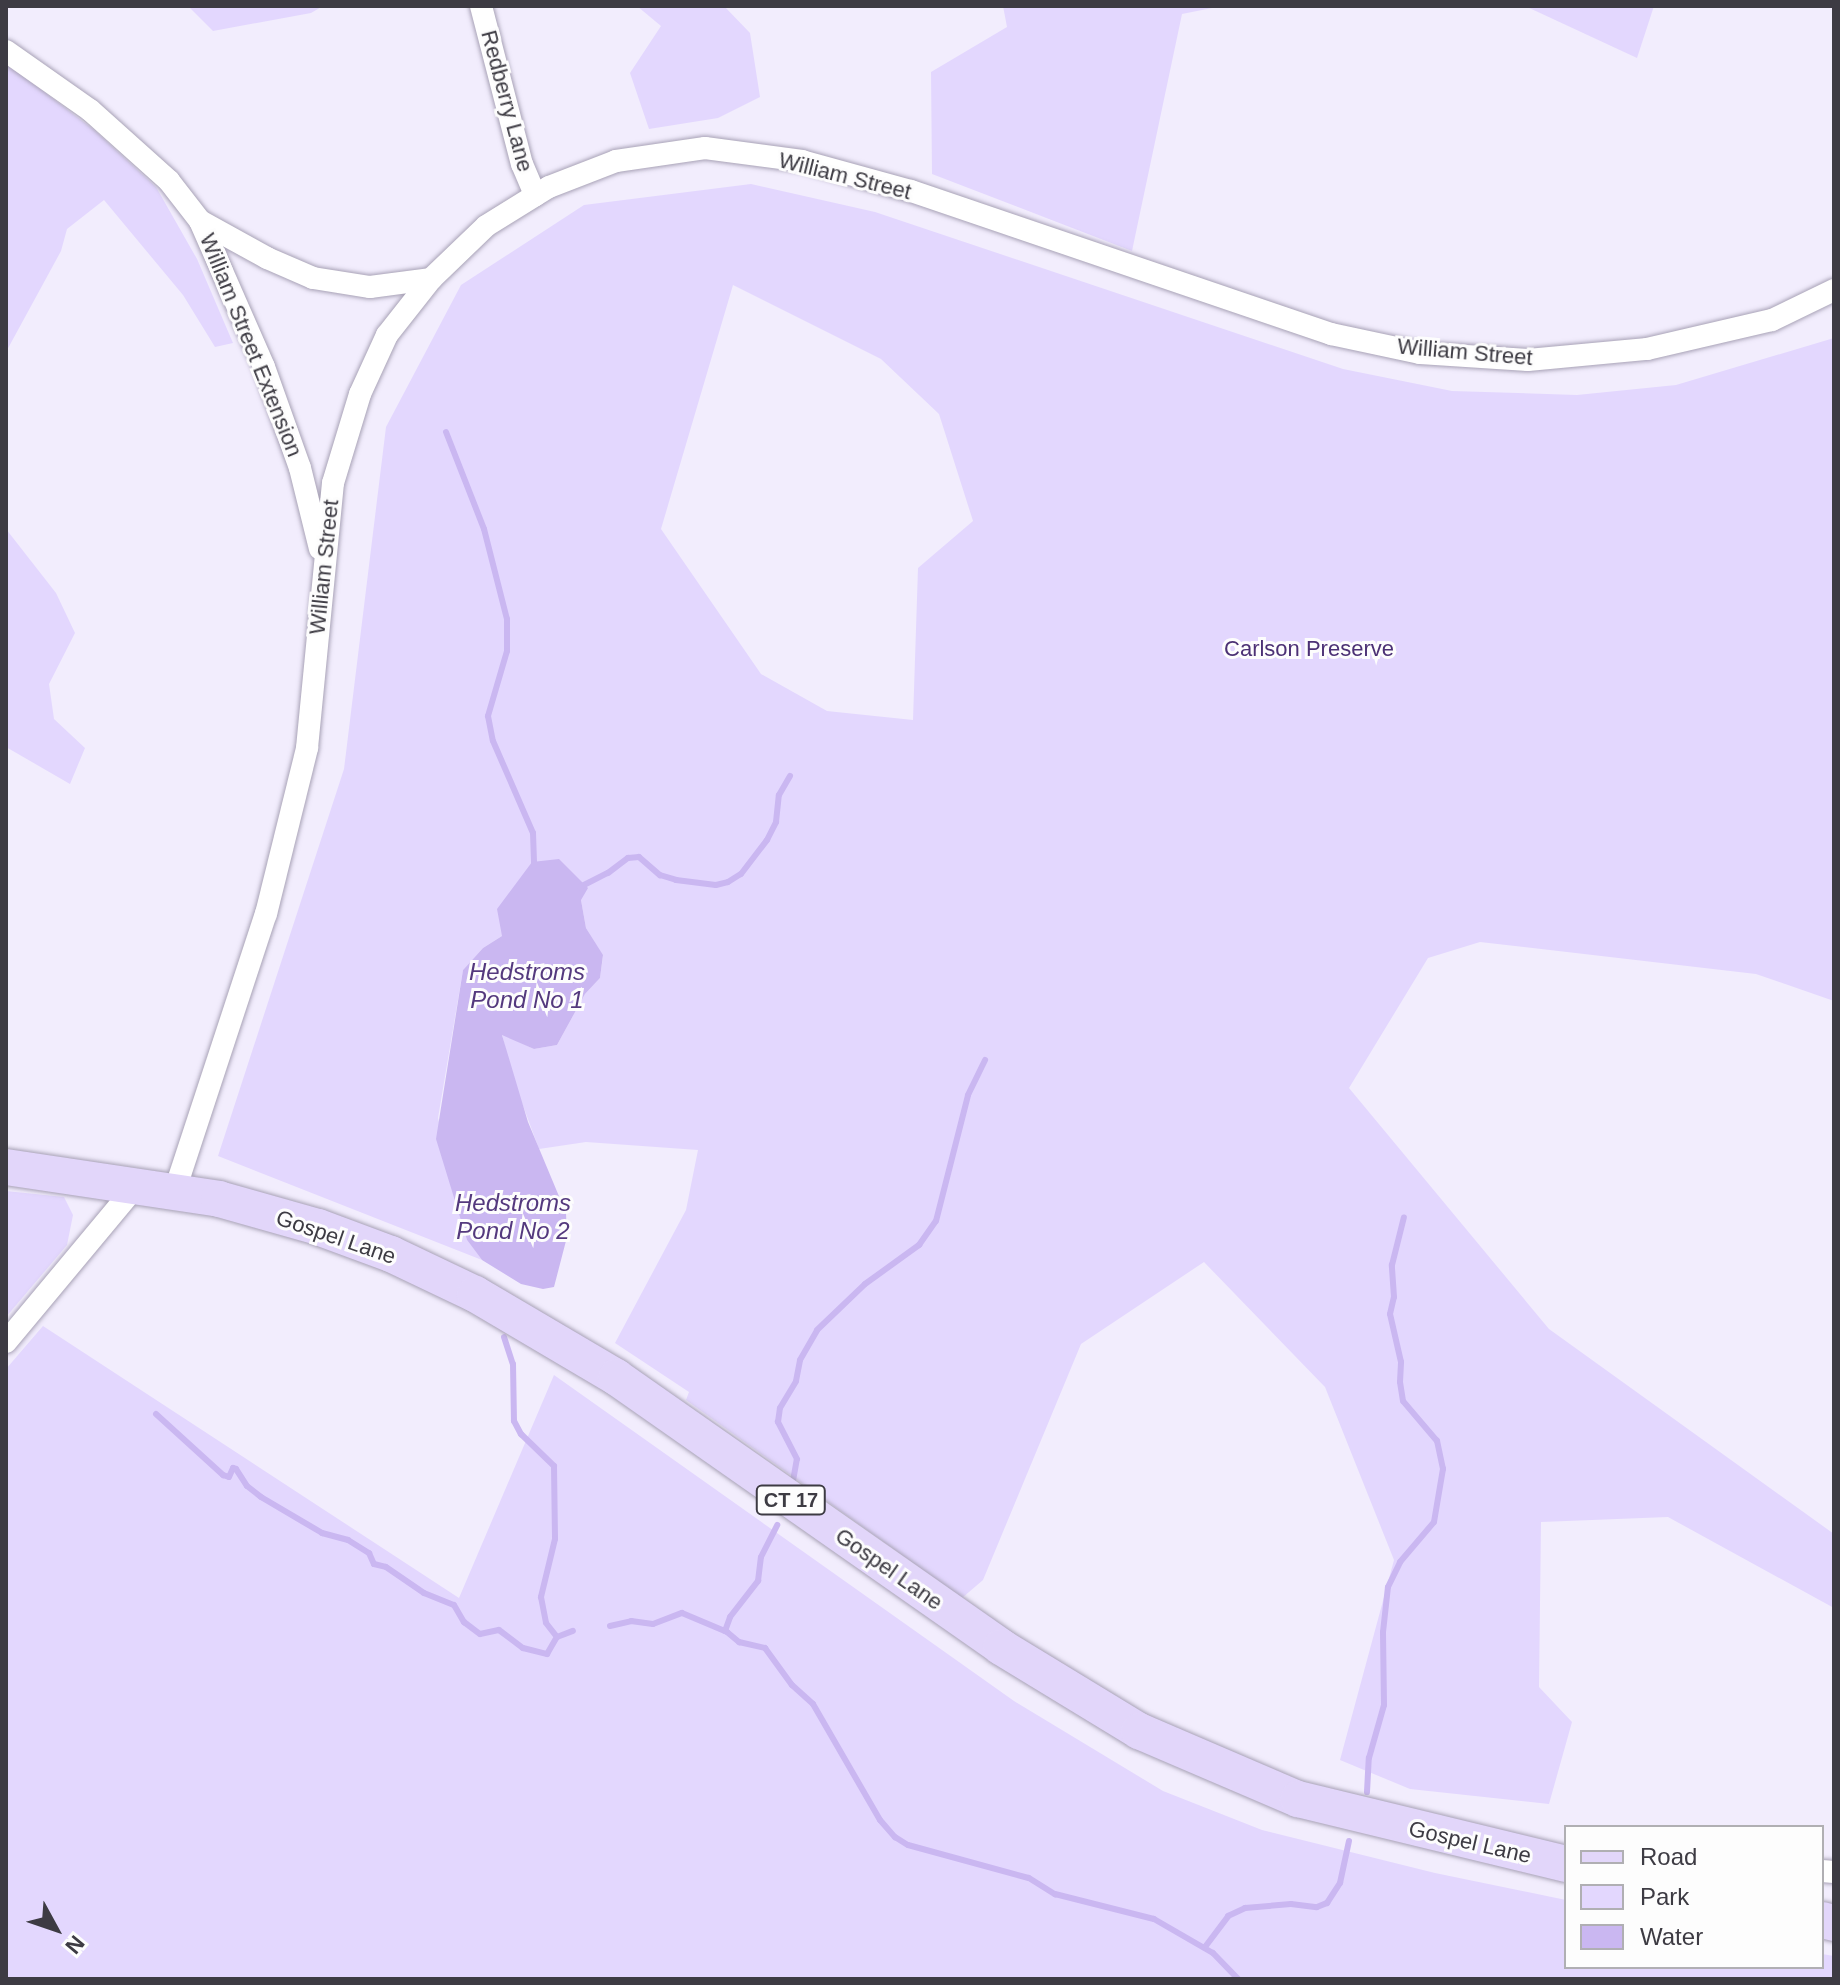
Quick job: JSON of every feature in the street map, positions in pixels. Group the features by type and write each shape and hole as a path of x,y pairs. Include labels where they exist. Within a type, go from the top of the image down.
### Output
{"main road":[{"name":"Gospel Lane","path":"6,1167 175,1190 318,1227 391,1254 475,1294 616,1377 1001,1647 1089,1703 1190,1756 1263,1786 1336,1810 1564,1864"}],"street":[{"name":"Redberry Lane","path":"481,6 522,164 535,195"},
{"name":"William Street Extension","path":"6,51 90,110 169,181 200,221 264,367 300,468 323,562"},
{"name":"William Street","path":"175,1190 266,914 307,748 333,483 360,394 387,335 431,279 486,226 535,195 616,161 705,148 802,161 899,187 1331,334 1420,353 1528,360 1647,349 1772,320 1834,290"},
{"name":"William Street Extension","path":"200,221 267,258 313,278 370,287 431,279"},
{"path":"6,1342 137,1185"}],"green space":[{"path":"188,6 323,6 311,13 213,31"},
{"path":"637,6 724,6 750,33 760,97 718,118 649,129 630,73 661,26"},
{"path":"1003,6 1222,6 1182,14 1132,251 932,174 931,72 1007,27"},
{"path":"1525,6 1654,6 1637,58"},
{"path":"6,63 94,130 156,187 197,259 233,343 215,347 183,295 104,200 67,229 61,251 6,352"},
{"name":"Carlson Preserve","path":"751,184 875,212 1343,369 1452,391 1577,395 1676,385 1834,338 1834,1001 1756,974 1480,942 1428,958 1349,1088 1549,1329 1834,1534 1834,1608 1668,1517 1541,1522 1539,1687 1572,1722 1549,1804 1410,1789 1340,1760 1394,1560 1325,1387 1204,1262 1081,1344 983,1580 962,1598 686,1400 689,1392 615,1343 686,1210 698,1150 586,1142 539,1149 512,1076 502,1034 534,1049 557,1045 585,994 600,978 603,956 586,928 581,900 502,936 483,948 463,970 438,1118 467,1240 482,1260 218,1156 344,769 386,427 461,285 584,205","holes":["733,285 881,359 939,414 973,521 918,568 913,720 827,711 761,674 661,529"]},
{"path":"6,529 56,593 75,633 49,684 54,719 85,748 70,784 6,747"},
{"path":"6,1191 64,1197 73,1215 67,1245 6,1317"},
{"path":"43,1326 459,1598 554,1375 1014,1701 1163,1791 1262,1830 1435,1873 1564,1900 1564,1969 1824,1969 1824,1954 1834,1956 1834,1979 6,1979 6,1369"}],"water":[{"path":"559,859 588,888 581,900 586,928 603,955 600,978 585,994 557,1045 534,1049 502,1035 528,1122 566,1213 567,1237 554,1287 543,1289 521,1284 482,1260 467,1240 436,1139 463,970 483,948 502,936 497,909 532,862"}],"waterway":[{"path":"446,432 484,529 507,619 507,651 488,716 493,741 533,833 534,866"},
{"path":"580,887 608,873 628,858 639,857 660,875 676,880 716,885 728,882 741,874 767,840 776,822 779,795 790,776"},
{"path":"793,1481 797,1459 778,1422 780,1408 796,1381 800,1360 817,1330 865,1284 919,1245 936,1221 968,1095 985,1060"},
{"path":"1367,1792 1369,1758 1384,1705 1383,1632 1388,1587 1400,1562 1434,1522 1443,1469 1437,1441 1403,1401 1400,1382 1401,1362 1390,1314 1394,1297 1392,1265 1404,1217"},
{"path":"504,1337 513,1364 514,1421 521,1434 554,1466 555,1539 541,1597 546,1623 557,1637"},
{"path":"156,1414 223,1475 229,1477 233,1468 236,1469 247,1486 261,1497 322,1533 348,1540 369,1553 374,1564 386,1567 424,1593 454,1605 464,1622 480,1634 499,1630 523,1648 547,1654 557,1637 573,1631"},
{"path":"725,1631 730,1617 758,1581 761,1557 777,1525"},
{"path":"610,1626 631,1621 653,1624 682,1613 727,1632 739,1642 765,1648 792,1685 813,1704 880,1820 895,1837 908,1845 1029,1878 1055,1894 1154,1919 1213,1953 1238,1979"},
{"path":"1205,1947 1228,1916 1245,1908 1291,1904 1317,1907 1327,1903 1340,1883 1349,1841"}],"water label":[{"name":"Hedstroms Pond No 1","path":"527,986"},
{"name":"Hedstroms Pond No 2","path":"513,1217"}]}
